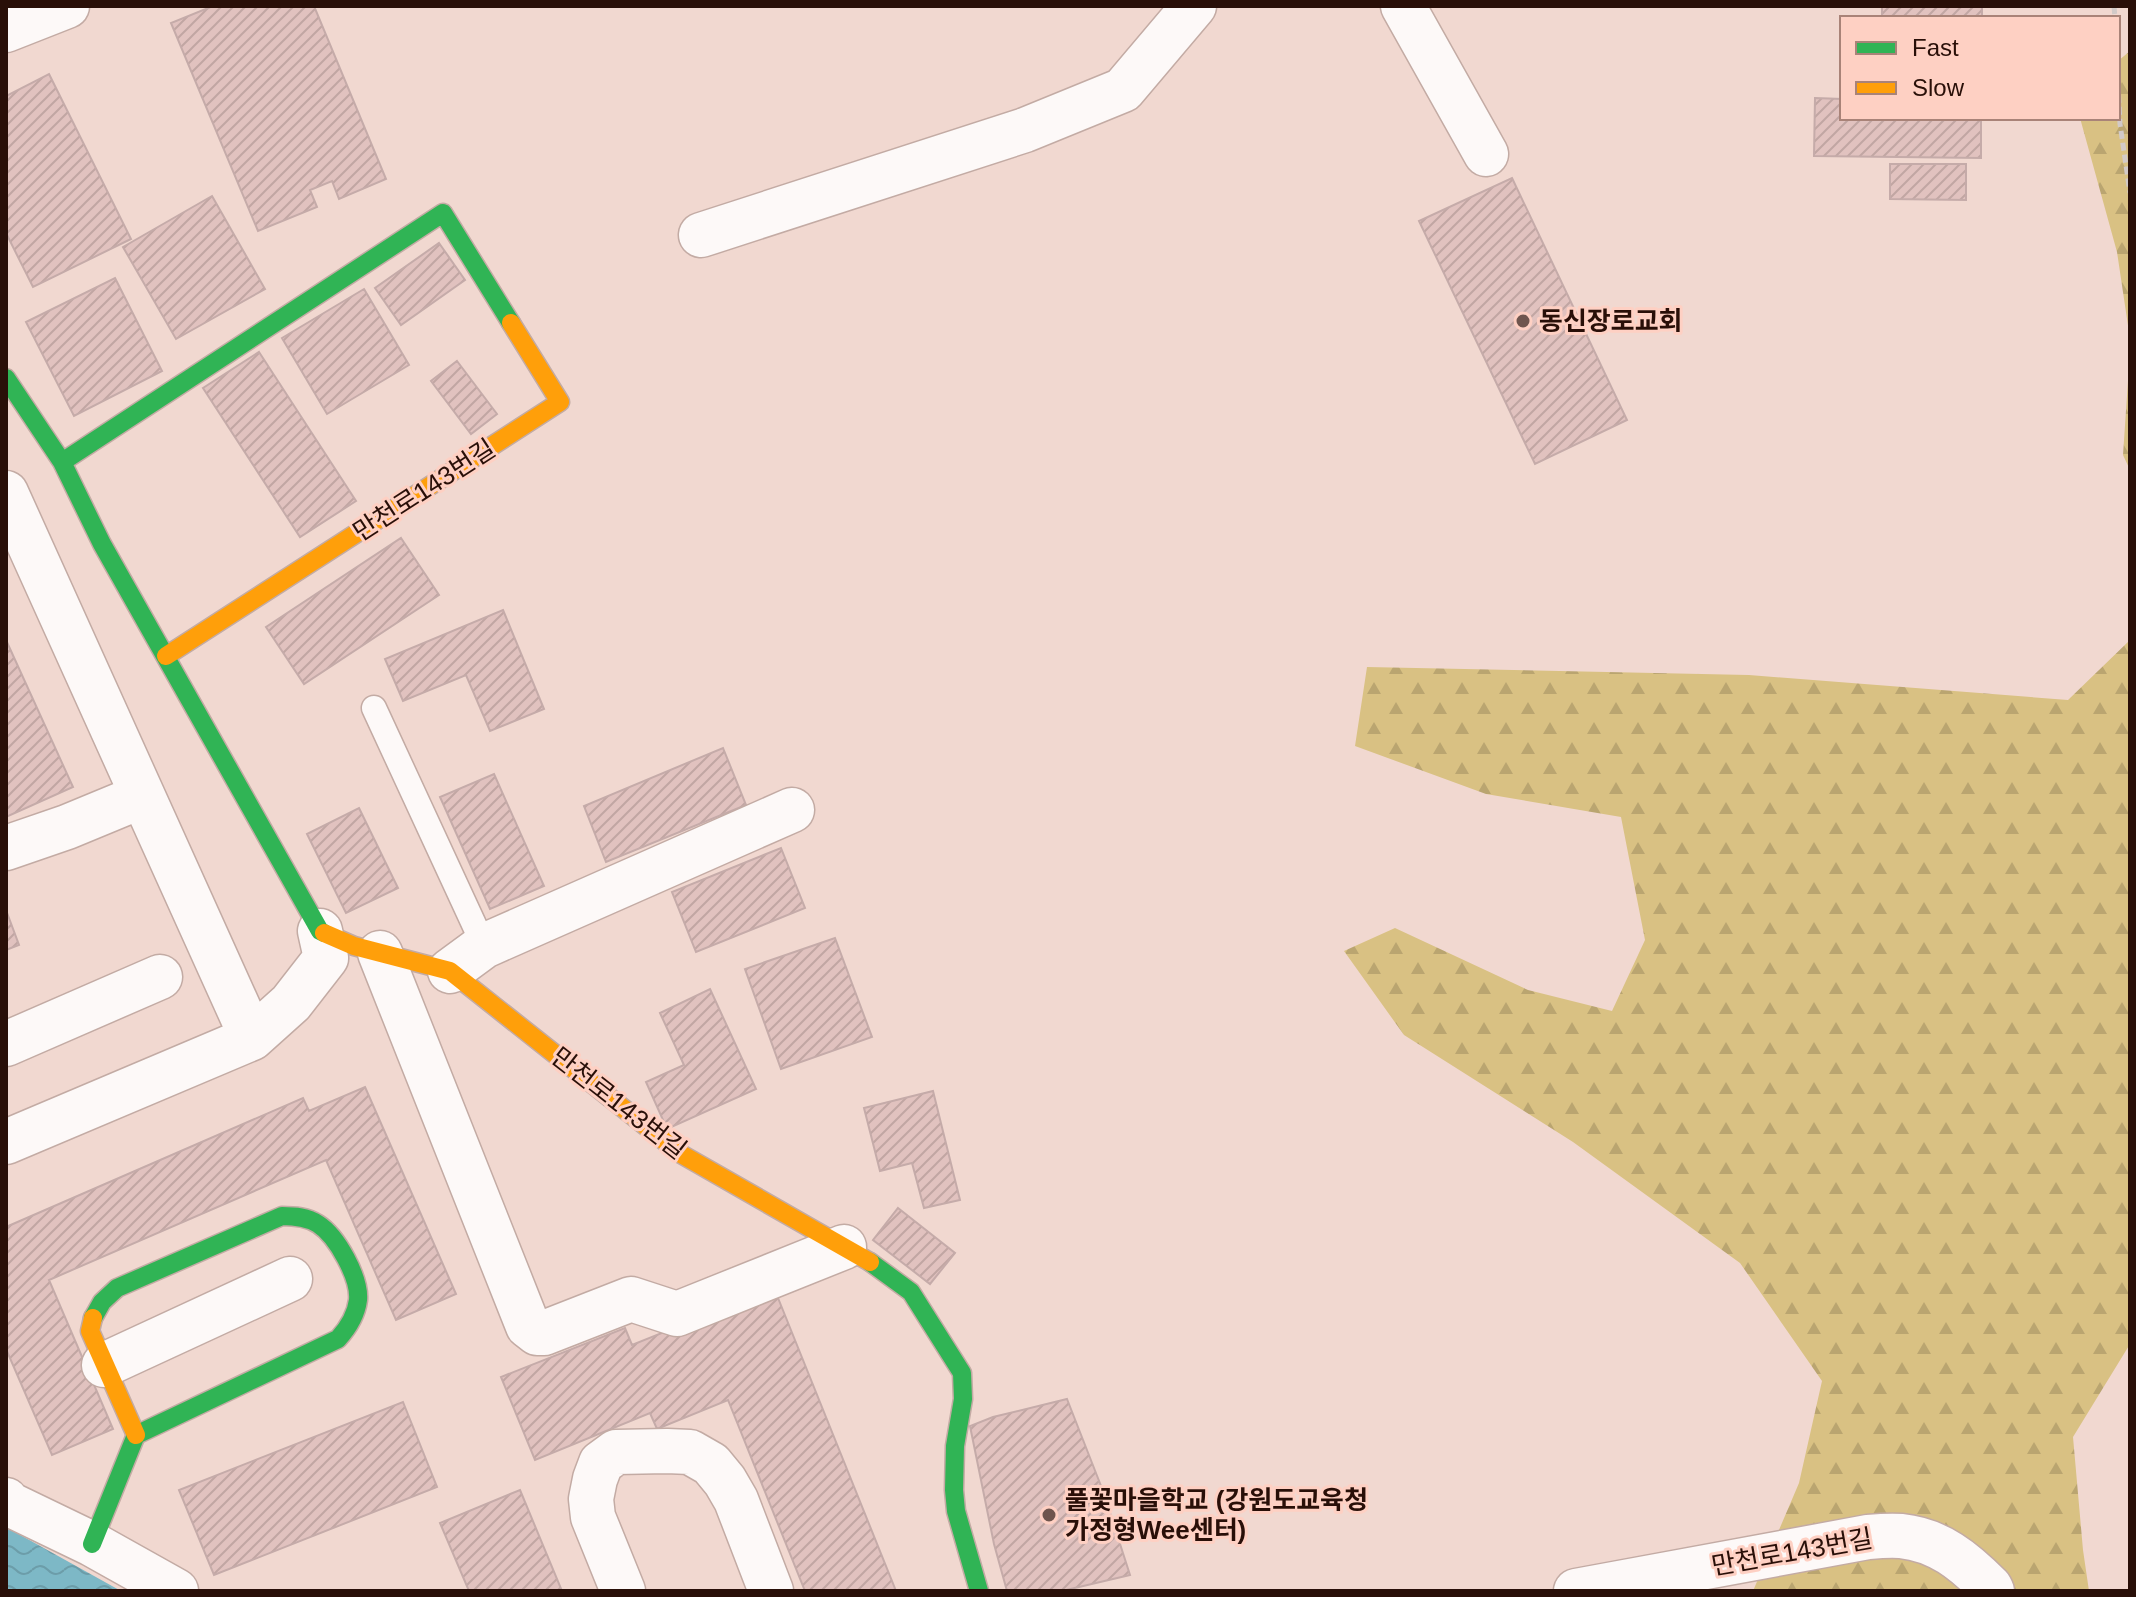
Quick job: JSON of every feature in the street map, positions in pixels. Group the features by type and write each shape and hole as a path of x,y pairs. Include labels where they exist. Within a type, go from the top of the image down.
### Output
{"street":[{"path":"6,30 67,6"},
{"path":"701,235 1025,130 1123,90 1194,6"},
{"path":"1403,6 1486,154"},
{"name":"만천로143번길","path":"62,462 443,213 560,402 166,656"},
{"path":"6,378 62,462 102,544 320,931 326,958 291,1003 252,1038 6,1142"},
{"path":"6,493 252,1038"},
{"path":"6,848 142,796"},
{"path":"467,959 792,810"},
{"name":"만천로143번길","path":"320,931 380,953 467,959 681,1154 873,1262 911,1292 962,1373 963,1399 955,1446 954,1490 956,1511 979,1591"},
{"path":"380,953 532,1330 544,1333 631,1299 677,1314 844,1247"},
{"path":"6,1044 160,977"},
{"path":"92,1544 136,1435 338,1339 349,1328 358,1289 336,1241 326,1229 297,1216 282,1216 117,1288 104,1297 91,1319 90,1331 136,1435"},
{"path":"104,1365 290,1279"},
{"path":"623,1591 593,1517 591,1499 595,1479 601,1463 616,1452 667,1451 690,1452 711,1464 725,1481 736,1500 771,1591"},
{"path":"6,1502 92,1544 154,1590"},
{"path":"6,1502 154,1590"},
{"name":"만천로143번길","path":"1576,1591 1868,1537 1901,1536 1935,1544 1965,1562 1992,1591"}],"lane":[{"path":"374,708 467,959"}],"path":[{"path":"2120,120 2130,193"}],"green space":[{"path":"2130,51 2130,339 2117,252 2081,120 2120,120 2120,59"},
{"path":"2130,351 2130,470 2123,455"},
{"path":"2130,640 2130,1344 2073,1437 2089,1591 1753,1591 1799,1483 1822,1381 1740,1263 1573,1142 1404,1035 1344,951 1395,928 1528,990 1612,1011 1645,940 1621,817 1486,794 1355,746 1367,667 1749,675 2068,700"}],"water":[{"path":"6,1527 121,1591 6,1591"}],"building":[{"path":"213,6 314,6 386,179 339,199 332,181 310,190 317,207 258,231 171,23"},
{"path":"1882,6 1982,6 1982,16 1882,16"},
{"path":"49,74 131,239 33,287 6,233 6,96"},
{"path":"1815,98 1840,99 1840,120 1981,120 1981,158 1814,156"},
{"path":"1890,164 1966,164 1966,200 1890,199"},
{"name":"동신장로교회","path":"1512,178 1627,420 1535,464 1419,221"},
{"path":"212,196 265,289 176,339 123,247"},
{"path":"439,243 465,280 401,325 375,288"},
{"path":"115,278 162,371 74,416 26,322"},
{"path":"364,289 409,365 327,414 282,338"},
{"path":"259,352 356,501 300,537 203,388"},
{"path":"457,361 497,414 471,434 431,381"},
{"path":"401,538 439,595 304,684 266,627"},
{"path":"503,610 544,709 490,731 466,675 403,701 385,659"},
{"path":"6,640 73,787 6,817"},
{"path":"723,748 746,805 606,862 584,806"},
{"path":"494,774 544,886 490,909 440,797"},
{"path":"359,808 398,888 346,913 307,834"},
{"path":"781,848 805,908 696,952 672,892"},
{"path":"6,910 19,945 6,950"},
{"path":"835,938 872,1037 781,1069 745,969"},
{"path":"710,989 756,1089 667,1129 646,1082 684,1065 660,1013"},
{"path":"365,1087 456,1294 396,1320 326,1160 49,1280 113,1429 52,1455 6,1349 6,1227 303,1098 309,1111"},
{"path":"933,1091 960,1200 924,1208 912,1163 880,1171 864,1108"},
{"path":"898,1208 955,1253 930,1284 873,1240"},
{"path":"774,1288 896,1591 805,1591 728,1400 657,1429 650,1413 535,1460 501,1377 625,1328 632,1345"},
{"name":"풀꽃마을학교 (강원도교육청 가정형Wee센터)","path":"1067,1399 1103,1491 1130,1575 1062,1591 1007,1591 994,1544 970,1426 993,1417"},
{"path":"403,1402 437,1487 214,1575 179,1490"},
{"path":"520,1490 562,1591 469,1591 440,1523"}],"traffic: fast":[{"path":"62,462 443,213 511,323"},
{"path":"6,378 62,462 102,544 320,931 324,933"},
{"path":"92,1544 136,1435 338,1339 353,1316 358,1291 346,1258 325,1230 305,1218 282,1216 117,1288 102,1302 93,1318"},
{"path":"870,1262 911,1292 962,1373 963,1399 955,1446 954,1490 956,1511 979,1591"}],"traffic: slow":[{"path":"166,656 560,402 511,323"},
{"path":"324,933 354,946 450,971 681,1154 870,1262"},
{"path":"93,1318 90,1331 136,1435"}],"place":[{"name":"동신장로교회","path":"1523,321"},
{"name":"풀꽃마을학교 (강원도교육청 가정형Wee센터)","path":"1049,1515"}]}
